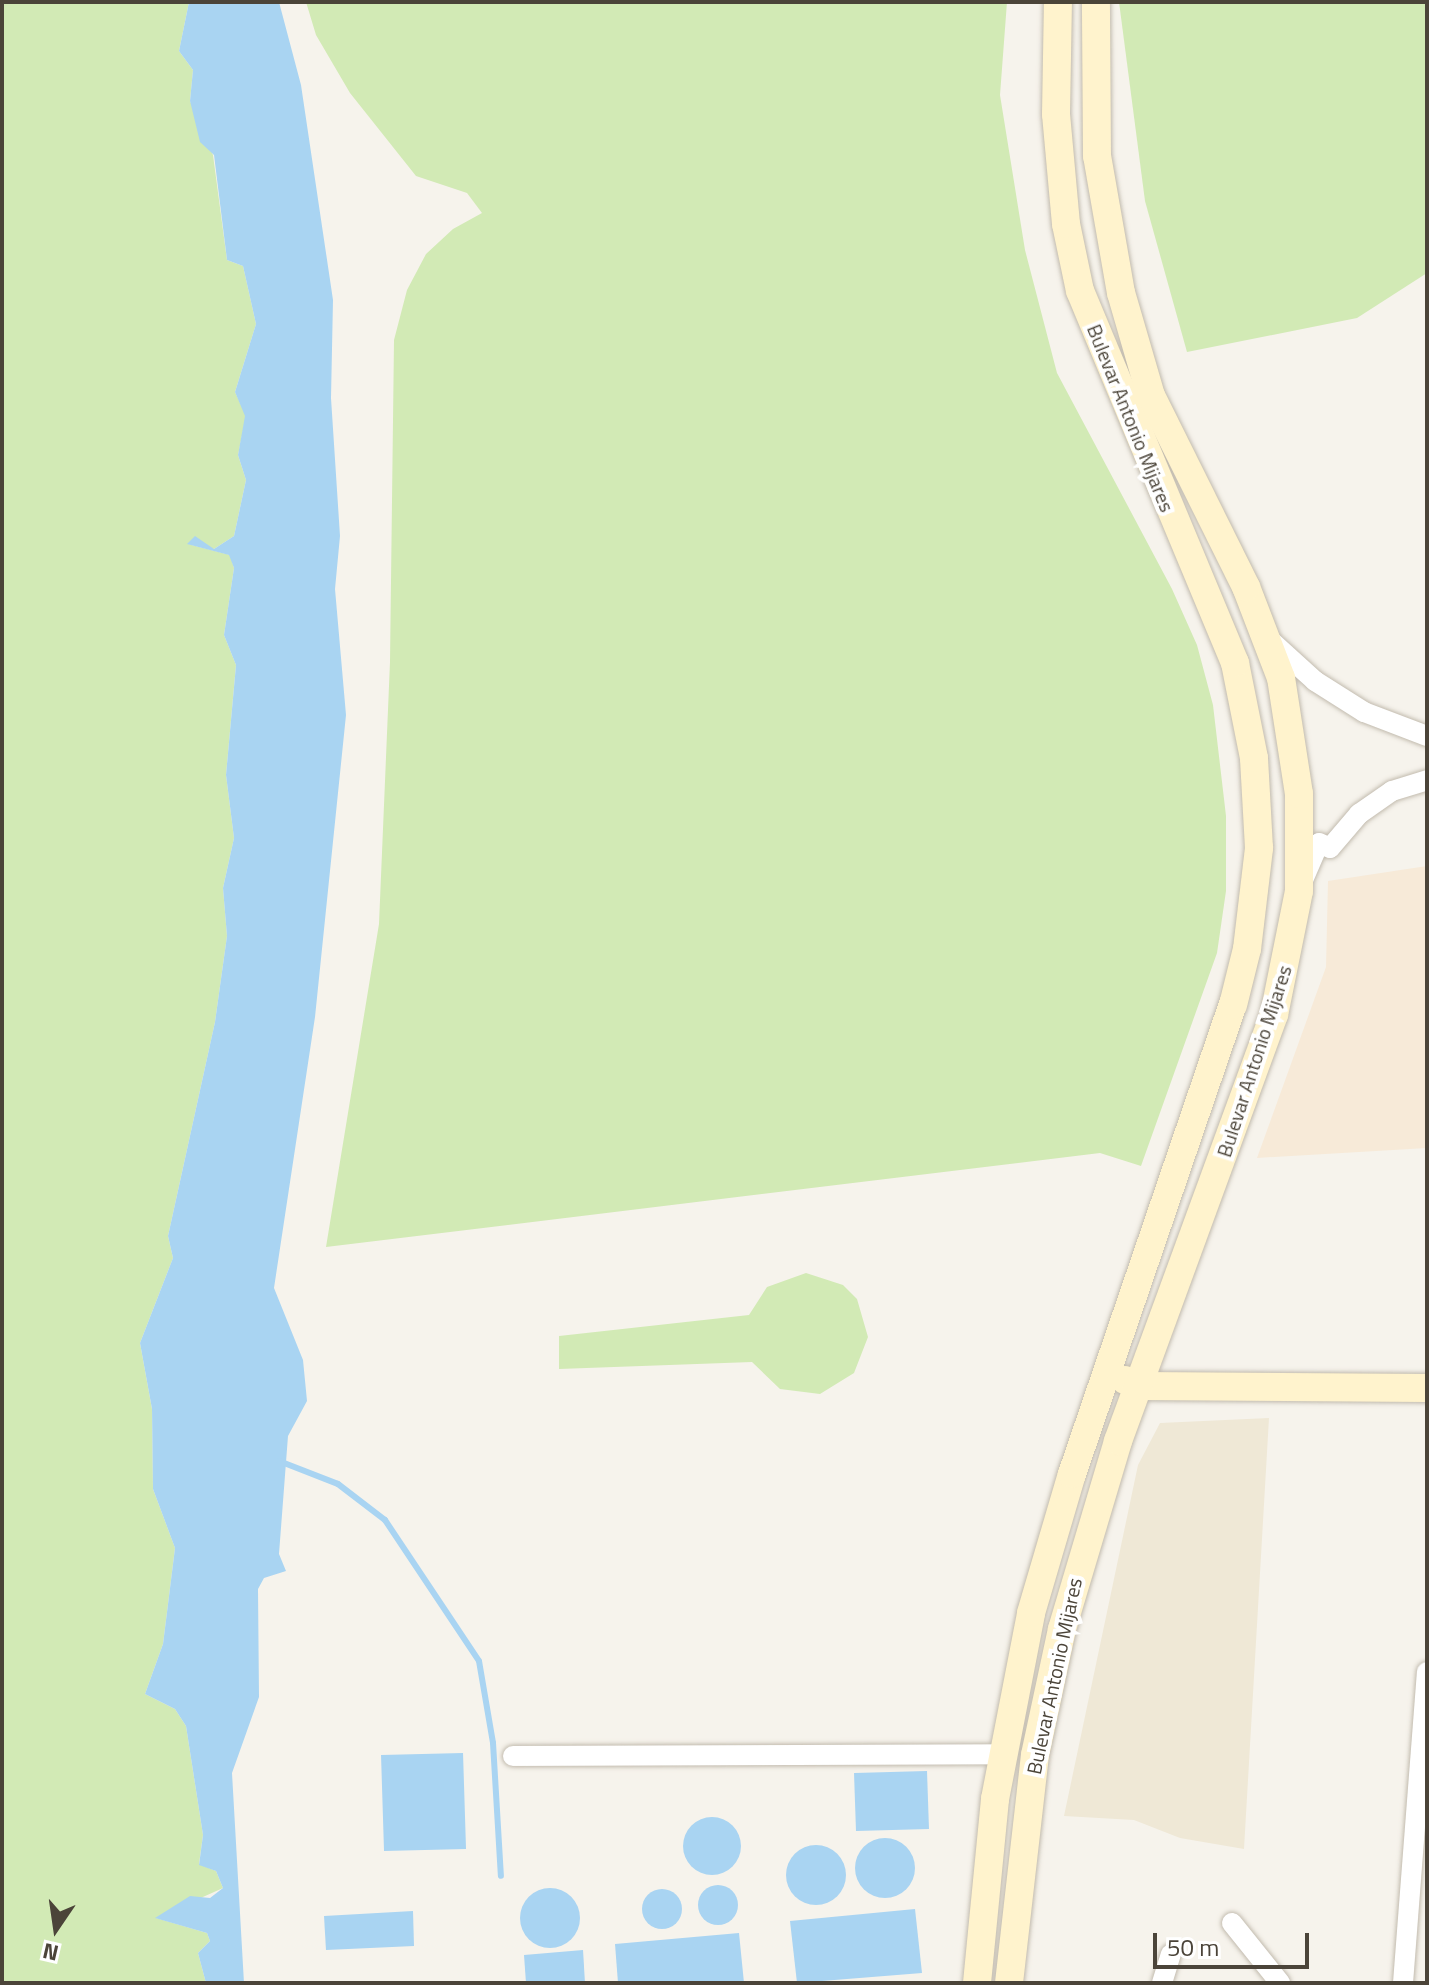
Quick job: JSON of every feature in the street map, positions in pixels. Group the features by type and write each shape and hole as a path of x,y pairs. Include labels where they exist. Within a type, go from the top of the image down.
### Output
{"main road":[{"name":"Bulevar Antonio Mijares","path":"977,1983 978,1942 1003,1754 1048,1548 1240,981 1253,910 1258,808 1235,663 1080,291 1066,224 1056,114 1058,2"},
{"name":"Bulevar Antonio Mijares","path":"1009,1983 1030,1784 1056,1656 1081,1556 1274,1015 1299,891 1296,759 1281,678 1268,638 1151,396 1121,293 1097,156 1096,2"},
{"path":"1108,1372 1140,1386 1427,1388"},
{"path":"978,1942 1012,1945"}],"street":[{"path":"1268,638 1315,681 1364,712 1427,736"},
{"path":"1299,891 1319,843 1330,848 1359,814 1392,791 1427,780"},
{"path":"1403,1983 1422,1778 1427,1672"},
{"path":"513,1756 1003,1754"},
{"path":"1232,1923 1280,1983"},
{"path":"1162,1983 1171,1954"}],"shaded area":[{"path":"1427,866 1427,1148 1257,1158 1326,967 1328,881"},
{"path":"1269,1418 1244,1849 1180,1838 1134,1820 1064,1816 1138,1465 1160,1423"}],"green space":[{"path":"2,2 189,2 179,51 193,70 190,101 213,155 227,260 243,266 256,324 235,392 246,416 238,455 246,480 234,536 214,549 188,544 230,555 234,568 224,635 236,665 226,775 234,838 223,888 227,936 215,1022 168,1236 173,1258 140,1343 152,1409 153,1489 175,1548 163,1644 145,1694 175,1709 186,1726 203,1835 199,1864 216,1871 223,1888 156,1918 207,1933 210,1941 198,1953 206,1983 2,1983"},
{"path":"306,2 1007,2 1000,95 1025,250 1057,373 1172,589 1197,645 1213,705 1226,816 1226,891 1217,953 1141,1166 1100,1153 326,1247 379,924 390,662 394,340 407,290 426,254 453,229 482,213 467,193 416,176 350,93 316,35"},
{"path":"1119,2 1427,2 1427,273 1357,318 1187,352 1145,201"},
{"path":"806,1273 843,1285 857,1299 868,1337 854,1373 820,1394 780,1389 752,1362 559,1369 559,1336 749,1315 767,1287"}],"water":[{"path":"189,2 279,2 301,85 333,300 331,398 340,536 335,589 346,715 315,1017 274,1288 303,1360 307,1401 288,1436 279,1554 286,1571 264,1578 258,1589 259,1697 232,1773 244,1983 206,1983 198,1953 210,1941 207,1933 155,1918 190,1896 210,1898 223,1888 216,1871 199,1865 203,1835 186,1726 175,1709 145,1694 163,1644 175,1548 153,1489 152,1409 140,1343 173,1258 168,1236 215,1022 227,936 223,888 234,838 226,775 236,665 224,635 234,568 229,555 187,544 195,536 214,549 234,536 246,480 238,455 245,416 235,392 256,324 243,266 227,260 214,155 200,142 190,101 193,70 179,51"},
{"path":"463,1753 466,1849 384,1851 381,1755"},
{"path":"927,1771 929,1829 856,1831 854,1773"},
{"path":"712,1817 733,1825 741,1846 733,1867 712,1875 691,1867 683,1846 691,1825"},
{"path":"885,1838 906,1847 915,1868 906,1889 885,1898 864,1889 855,1868 864,1847"},
{"path":"816,1845 837,1854 846,1875 837,1896 816,1905 795,1896 786,1875 795,1854"},
{"path":"718,1885 732,1891 738,1905 732,1919 718,1925 704,1919 698,1905 704,1891"},
{"path":"550,1888 571,1897 580,1918 571,1939 550,1948 529,1939 520,1918 529,1897"},
{"path":"662,1889 676,1895 682,1909 676,1923 662,1929 648,1923 642,1909 648,1895"},
{"path":"915,1909 922,1973 797,1983 790,1921"},
{"path":"413,1911 414,1946 326,1950 324,1916"},
{"path":"739,1933 744,1983 618,1983 615,1944"},
{"path":"583,1950 585,1983 526,1983 524,1955"}],"waterway":[{"path":"279,1461 338,1484 385,1520 479,1661 493,1743 501,1876"}]}
